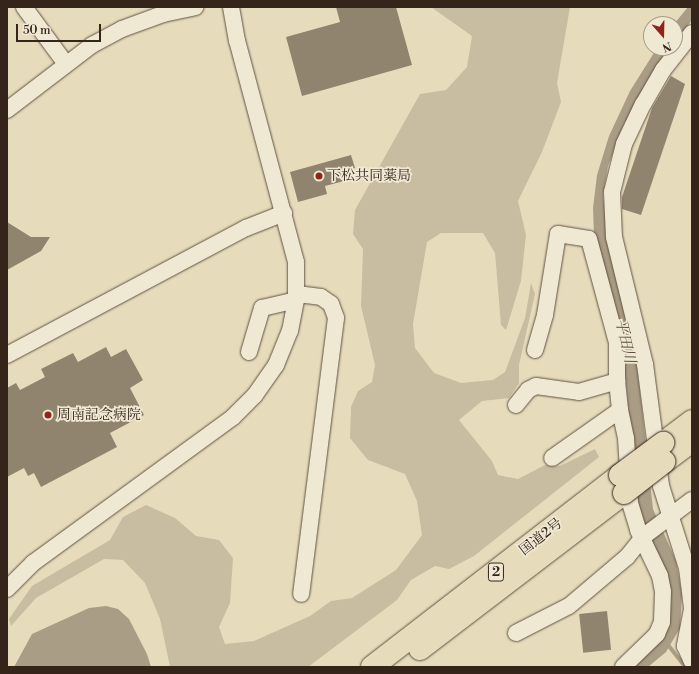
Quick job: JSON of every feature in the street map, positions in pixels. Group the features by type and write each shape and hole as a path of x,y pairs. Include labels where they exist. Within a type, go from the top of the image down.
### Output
{"highway":[{"name":"国道2号","path":"395,667 663,452 692,421"},
{"name":"国道2号","path":"663,452 692,441"},
{"name":"国道2号","path":"372,667 622,484"}],"street":[{"path":"24,7 66,64"},
{"path":"7,110 66,64 122,29 163,14 195,7"},
{"path":"7,589 33,563 233,417 255,396 276,366 290,331 296,297 296,262 284,212 237,41 231,7"},
{"path":"692,34 663,70 624,144 612,192 613,237 645,364 666,518 687,568 692,608 685,646 692,662"},
{"path":"7,355 246,228 284,212"},
{"path":"535,350 545,315 558,234 589,239 594,243 617,343 616,381 626,438 630,503 642,538 660,576 663,592 662,622 657,634 623,667"},
{"path":"594,243 613,237"},
{"path":"249,352 262,308 296,297 321,297 331,304 336,318 301,594"},
{"path":"516,404 528,390 536,386 579,392 616,381"},
{"path":"552,458 620,410"},
{"path":"516,633 555,611 569,606 612,571 642,538 666,518 692,500"}],"shaded area":[{"path":"431,7 570,7 557,83 561,102 542,152 518,201 526,235 521,281 506,330 501,325 495,253 483,233 441,233 427,242 413,324 415,348 434,373 461,383 493,380 505,372 525,318 531,283 535,294 519,365 519,383 509,398 482,401 459,420 492,461 498,475 518,479 545,465 560,466 595,449 599,457 474,556 449,569 435,566 411,580 397,600 308,667 170,667 160,619 145,583 123,560 104,559 36,598 11,626 9,619 32,586 110,540 123,517 146,505 175,518 196,536 219,540 233,558 230,603 219,627 225,644 254,641 310,616 331,601 352,598 396,570 422,535 417,501 405,474 368,460 350,438 351,407 358,391 372,382 375,365 361,306 363,249 353,234 355,210 420,94 446,90 467,67 472,36"}],"water":[{"path":"688,7 692,7 692,20 683,32 683,16 681,16"},
{"name":"平田川","path":"652,56 666,56 624,124 608,166 603,195 606,227 633,329 653,509 676,561 682,594 680,628 666,652 648,667 633,667 668,626 671,603 663,571 639,515 623,352 594,235 593,208 597,175 609,136 630,91"},
{"path":"106,606 118,609 129,619 147,654 151,667 14,667 32,634 89,608"}],"building":[{"path":"336,7 396,7 412,65 302,96 286,37 340,22"},
{"path":"671,76 685,84 641,215 622,209 622,197 652,108"},
{"name":"下松共同薬局","path":"351,155 355,168 346,171 348,180 325,186 327,194 298,202 290,172"},
{"path":"7,222 31,237 50,237 41,251 7,270"},
{"path":"106,347 111,357 126,349 143,380 130,388 144,415 110,433 117,447 41,487 34,473 28,476 24,468 7,477 7,388 16,383 20,390 45,377 41,369 73,353 78,362"},
{"path":"607,611 611,650 583,653 579,614"}],"waterway":[{"path":"667,643 686,667"}],"place":[{"name":"下松共同薬局","path":"319,176"},
{"name":"周南記念病院","path":"48,415"}]}
